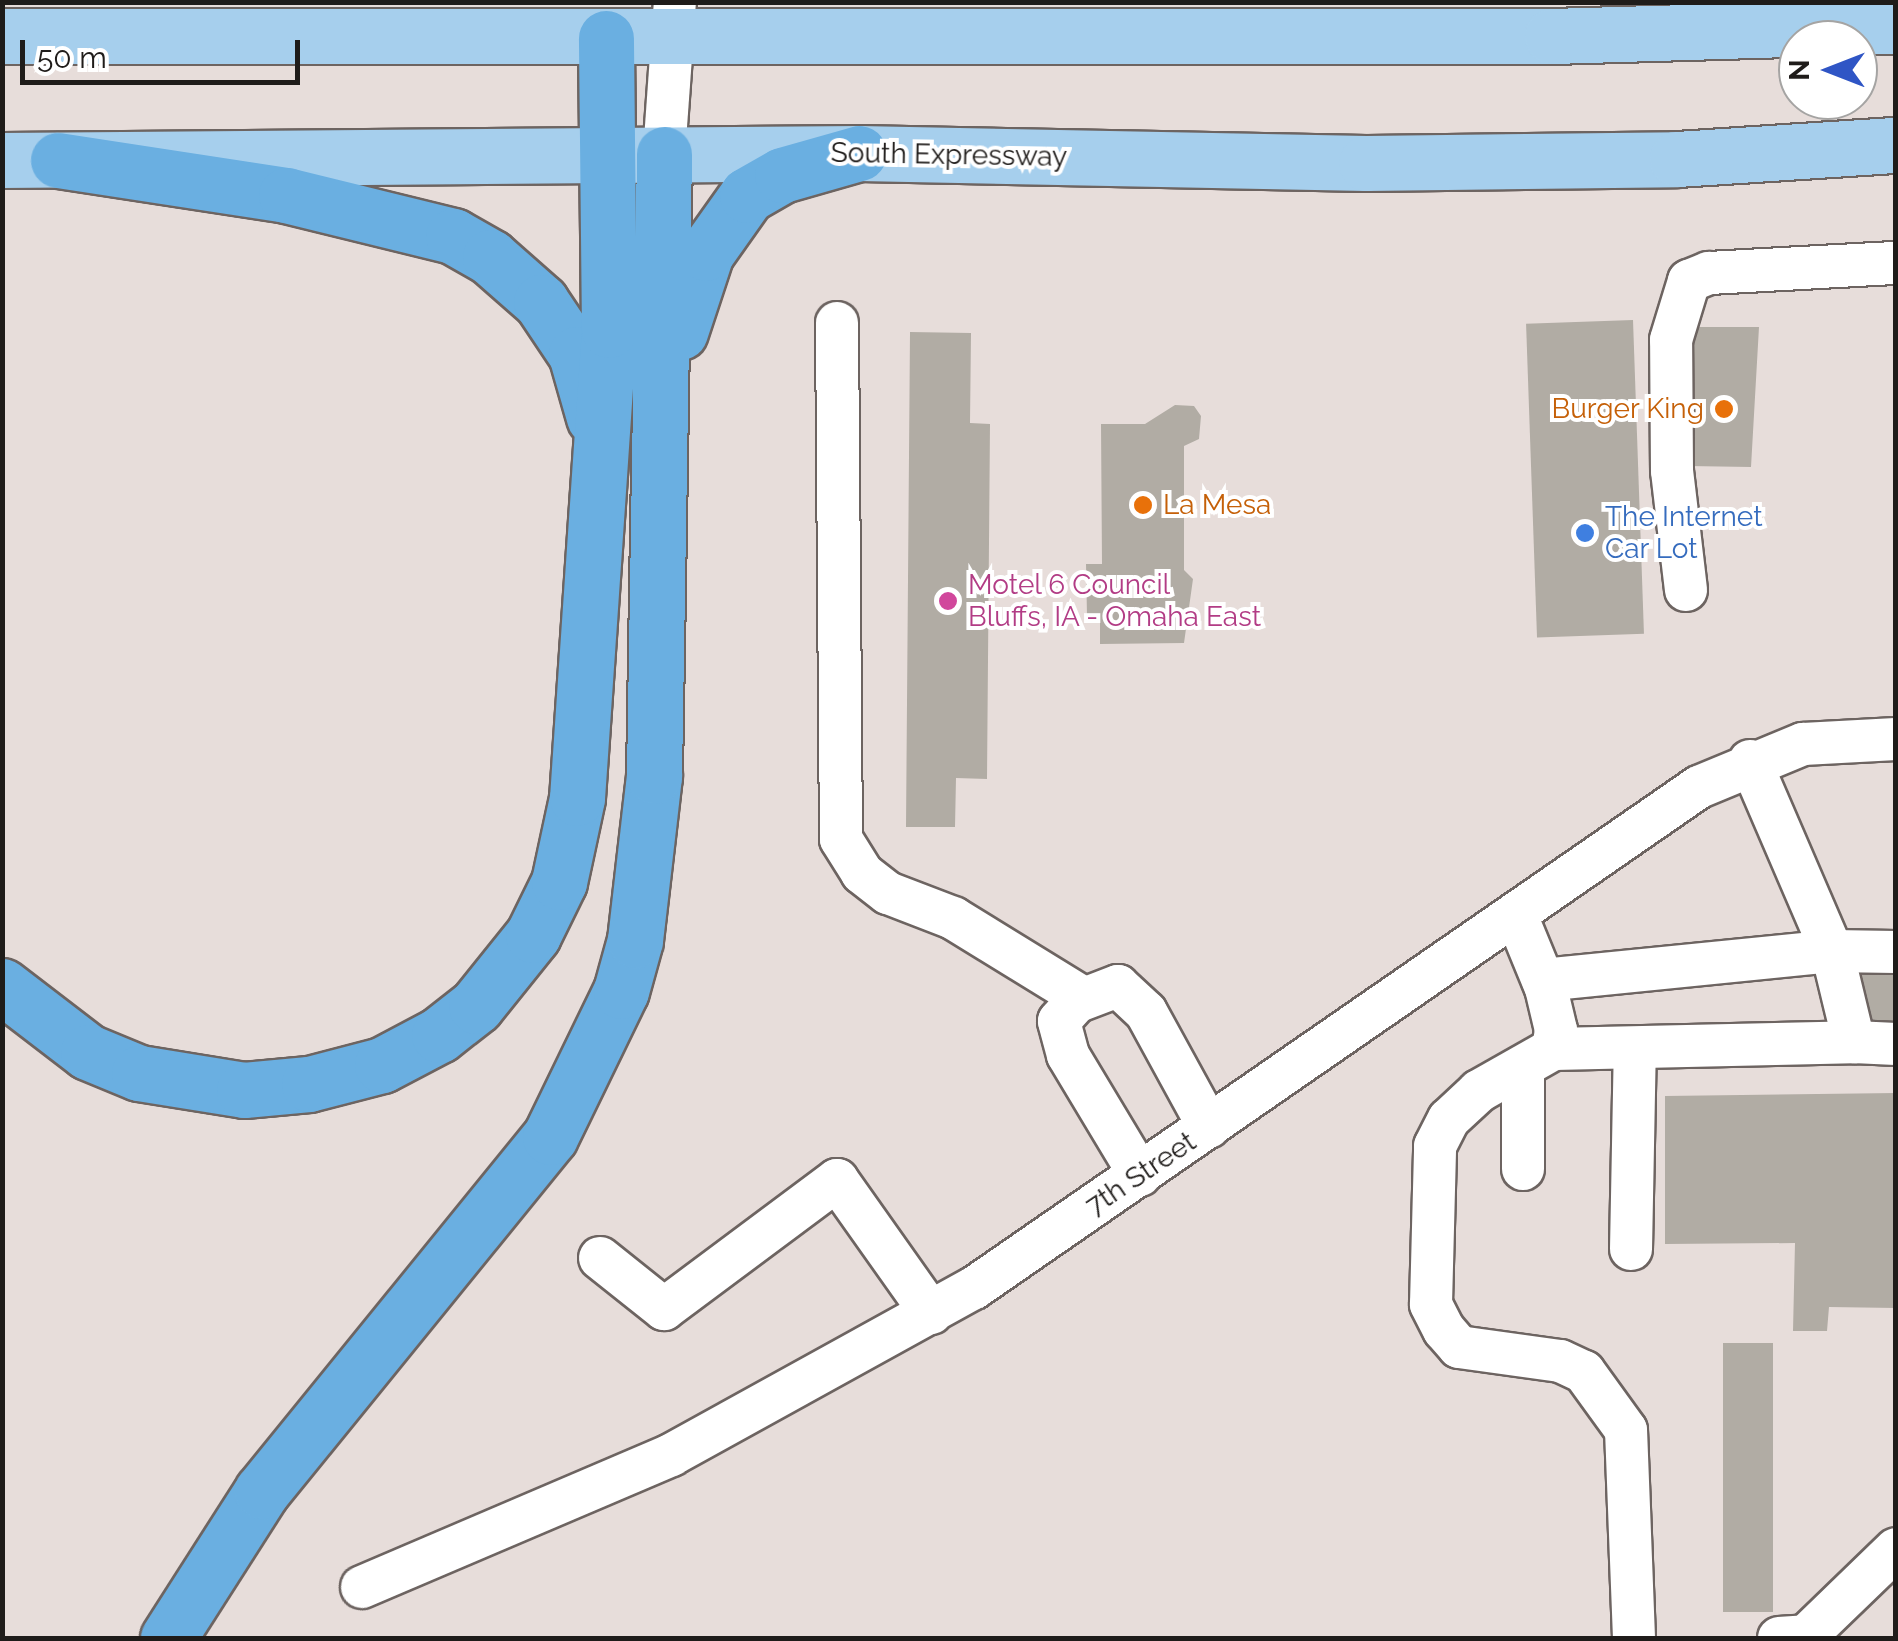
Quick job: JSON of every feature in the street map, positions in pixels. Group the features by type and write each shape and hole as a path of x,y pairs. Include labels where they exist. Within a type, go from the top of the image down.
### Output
{"highway":[{"path":"2,986 88,1052 171,1080 244,1090 309,1084 382,1065 476,1006 533,935 572,839 604,450 606,20"},
{"path":"662,459 691,289 724,219 747,195 782,174 858,153"},
{"path":"168,1638 262,1491 550,1138 606,1027 634,940 651,818 662,459 664,154"},
{"path":"58,160 286,195 453,236 490,256 541,302 576,354 604,450"}],"main road":[{"path":"2,36 606,20 1552,36 1896,26"},
{"name":"South Expressway","path":"2,160 858,153 1366,163 1677,158 1886,148"}],"street":[{"path":"664,154 675,20"},
{"path":"1686,590 1672,472 1672,340 1689,281 1709,273 1896,263"},
{"path":"837,323 840,838 855,864 888,893 953,918 1083,998"},
{"name":"7th Street","path":"362,1588 671,1454 931,1313 1140,1175 1699,787 1750,761 1803,744 1896,739"},
{"path":"1634,1638 1626,1430 1584,1372 1560,1361 1459,1347 1431,1304 1436,1146 1448,1118 1479,1091 1538,1058 1635,1048 1875,1043 1750,761"},
{"path":"1516,915 1543,980 1556,1030 1538,1058 1523,1170"},
{"path":"1543,980 1832,951 1896,952"},
{"path":"1140,1175 1068,1056 1059,1021 1083,998 1118,986 1146,1012 1210,1127"},
{"path":"1632,1249 1635,1048"},
{"path":"600,1258 664,1309 838,1180 931,1313"},
{"path":"1779,1638 1806,1636 1896,1548"}],"building":[{"name":"The Internet Car Lot","path":"1633,320 1644,634 1537,638 1526,324"},
{"name":"Burger King","path":"1693,327 1759,327 1751,467 1688,466 1681,375 1693,375"},
{"name":"Motel 6 Council Bluffs, IA - Omaha East","path":"910,332 971,333 970,423 990,424 987,779 956,778 955,827 906,827"},
{"name":"La Mesa","path":"1175,405 1194,406 1201,416 1199,439 1184,446 1184,570 1193,579 1184,643 1100,644 1100,616 1087,616 1086,564 1102,564 1101,424 1145,424"},
{"path":"1862,973 1896,973 1896,1022 1862,1022"},
{"path":"1896,1093 1896,1308 1829,1307 1827,1331 1793,1331 1795,1243 1665,1244 1665,1096"},
{"path":"1723,1343 1773,1343 1773,1612 1723,1612"}],"place":[{"name":"Burger King","path":"1724,409"},
{"name":"La Mesa","path":"1143,505"},
{"name":"The Internet Car Lot","path":"1585,533"},
{"name":"Motel 6 Council Bluffs, IA - Omaha East","path":"948,601"}]}
